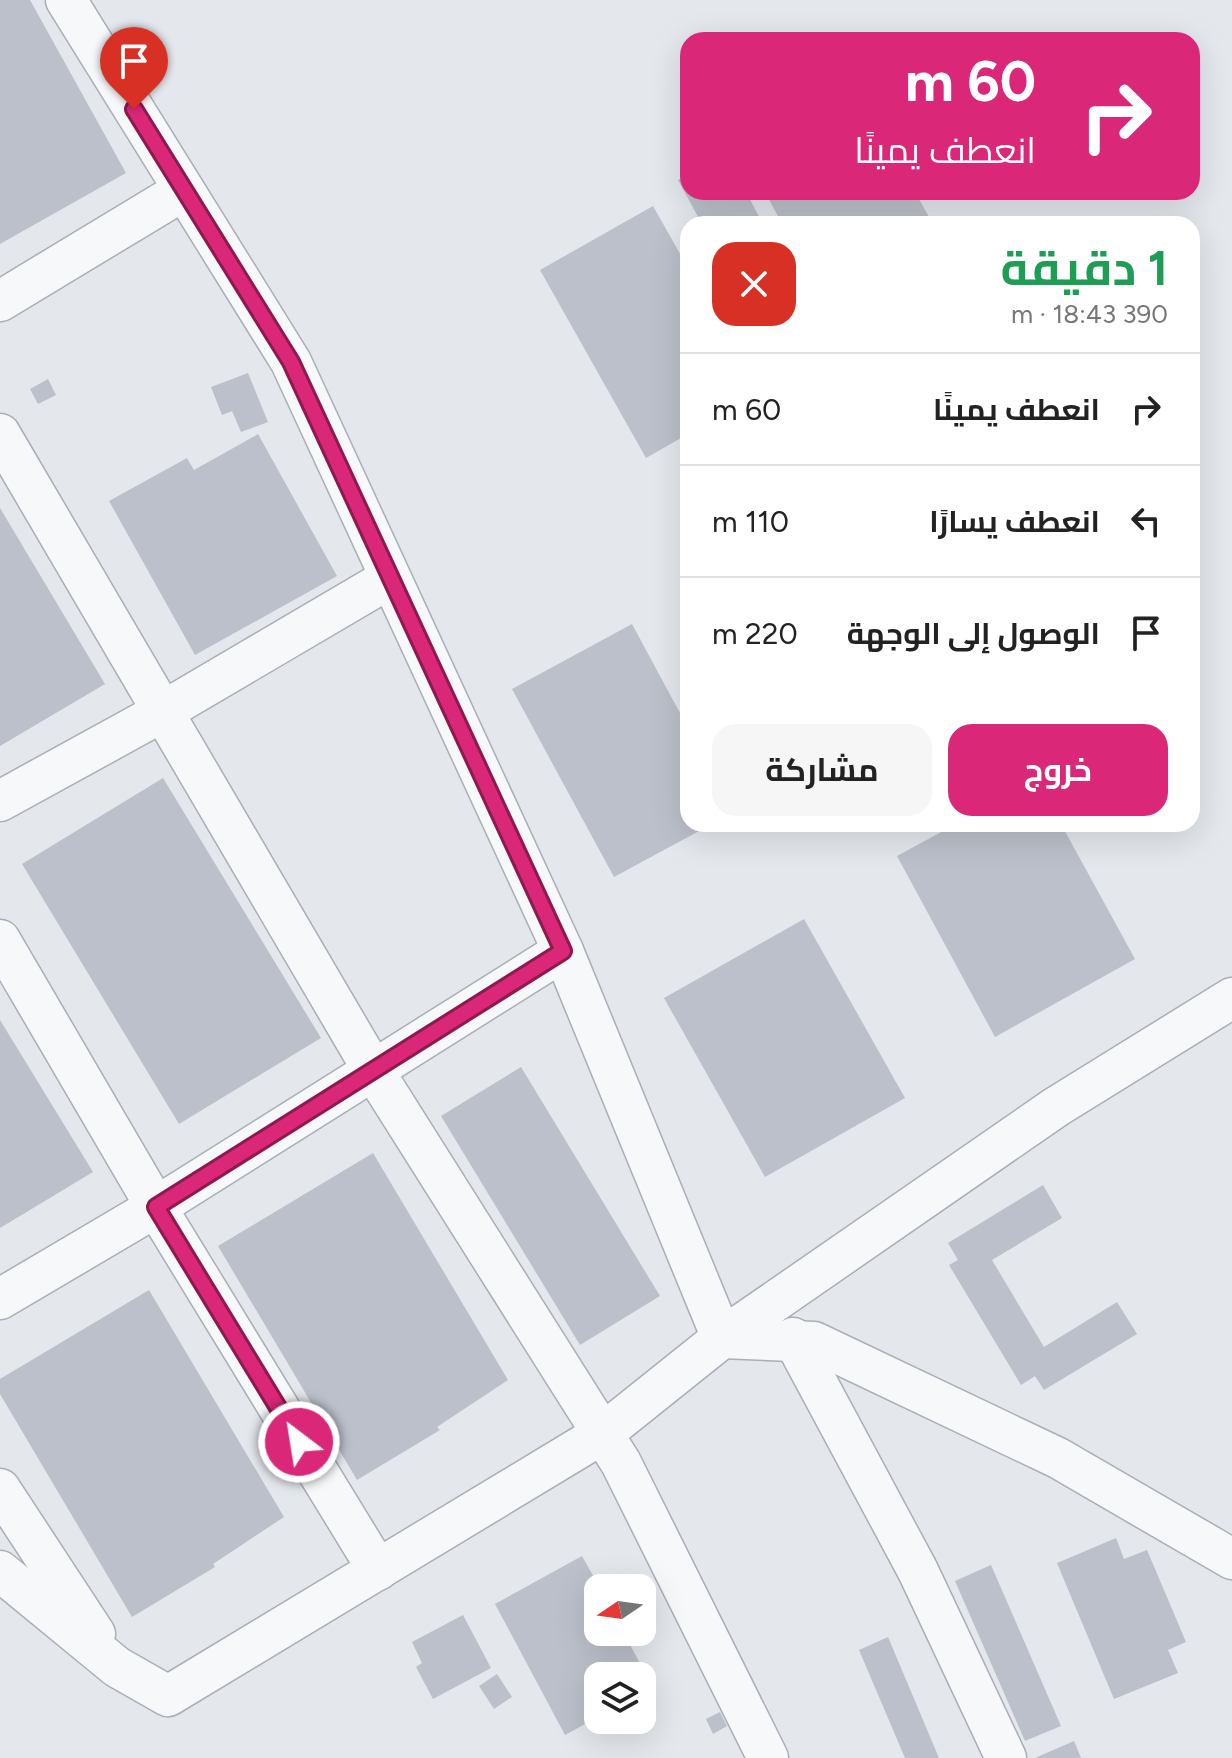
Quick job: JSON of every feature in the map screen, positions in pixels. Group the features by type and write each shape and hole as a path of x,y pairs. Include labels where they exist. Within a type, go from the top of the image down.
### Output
{"lane":[{"path":"66,0 291,362 563,951 722,1338"},
{"path":"0,301 184,190"},
{"path":"0,434 373,1070 621,1463 768,1758"},
{"path":"0,801 162,712 390,578"},
{"path":"0,940 156,1207 378,1570"},
{"path":"0,1299 156,1207 563,951"},
{"path":"0,1571 117,1667 168,1696 602,1434 722,1338 1056,1107 1232,998"},
{"path":"722,1338 793,1338 814,1342 1058,1458 1232,1559"},
{"path":"793,1338 918,1571 1006,1758"},
{"path":"0,1489 117,1667"}],"building":[{"path":"0,0 30,0 126,173 0,244"},
{"path":"689,200 750,200 759,216 698,216"},
{"path":"769,200 920,200 928,216 778,216"},
{"path":"653,206 680,254 680,439 646,458 540,270"},
{"path":"248,373 268,422 241,432 232,411 222,415 211,387"},
{"path":"48,379 56,395 38,404 30,389"},
{"path":"258,434 337,576 195,655 109,501 187,458 194,470"},
{"path":"0,508 105,684 0,746"},
{"path":"632,624 680,713 680,832 697,832 614,877 512,689"},
{"path":"163,778 321,1038 179,1124 22,864"},
{"path":"941,832 1065,832 1135,959 995,1037 897,856"},
{"path":"804,919 905,1098 765,1177 664,998"},
{"path":"0,1020 93,1172 0,1228"},
{"path":"521,1067 660,1296 580,1345 441,1116"},
{"path":"373,1153 508,1380 437,1427 440,1430 357,1480 218,1246"},
{"path":"1043,1185 1062,1218 992,1260 1044,1347 1117,1302 1137,1334 1044,1390 1035,1376 1021,1385 949,1265 958,1260 948,1243"},
{"path":"149,1290 284,1517 213,1564 215,1567 132,1617 0,1394 0,1379"},
{"path":"1116,1538 1124,1559 1147,1550 1186,1642 1168,1650 1178,1673 1114,1699 1057,1563"},
{"path":"582,1556 592,1574 584,1574 584,1646 631,1646 639,1662 584,1662 584,1725 565,1735 495,1604"},
{"path":"991,1565 1061,1726 1025,1741 955,1581"},
{"path":"463,1615 491,1668 433,1699 416,1667 422,1663 412,1642"},
{"path":"888,1637 939,1758 905,1758 859,1650"},
{"path":"497,1674 512,1697 494,1709 479,1686"},
{"path":"720,1712 727,1726 713,1734 706,1719"},
{"path":"1074,1741 1081,1758 1035,1758"}],"route":[{"path":"134,109 291,362 563,951 156,1207 299,1442"}]}
